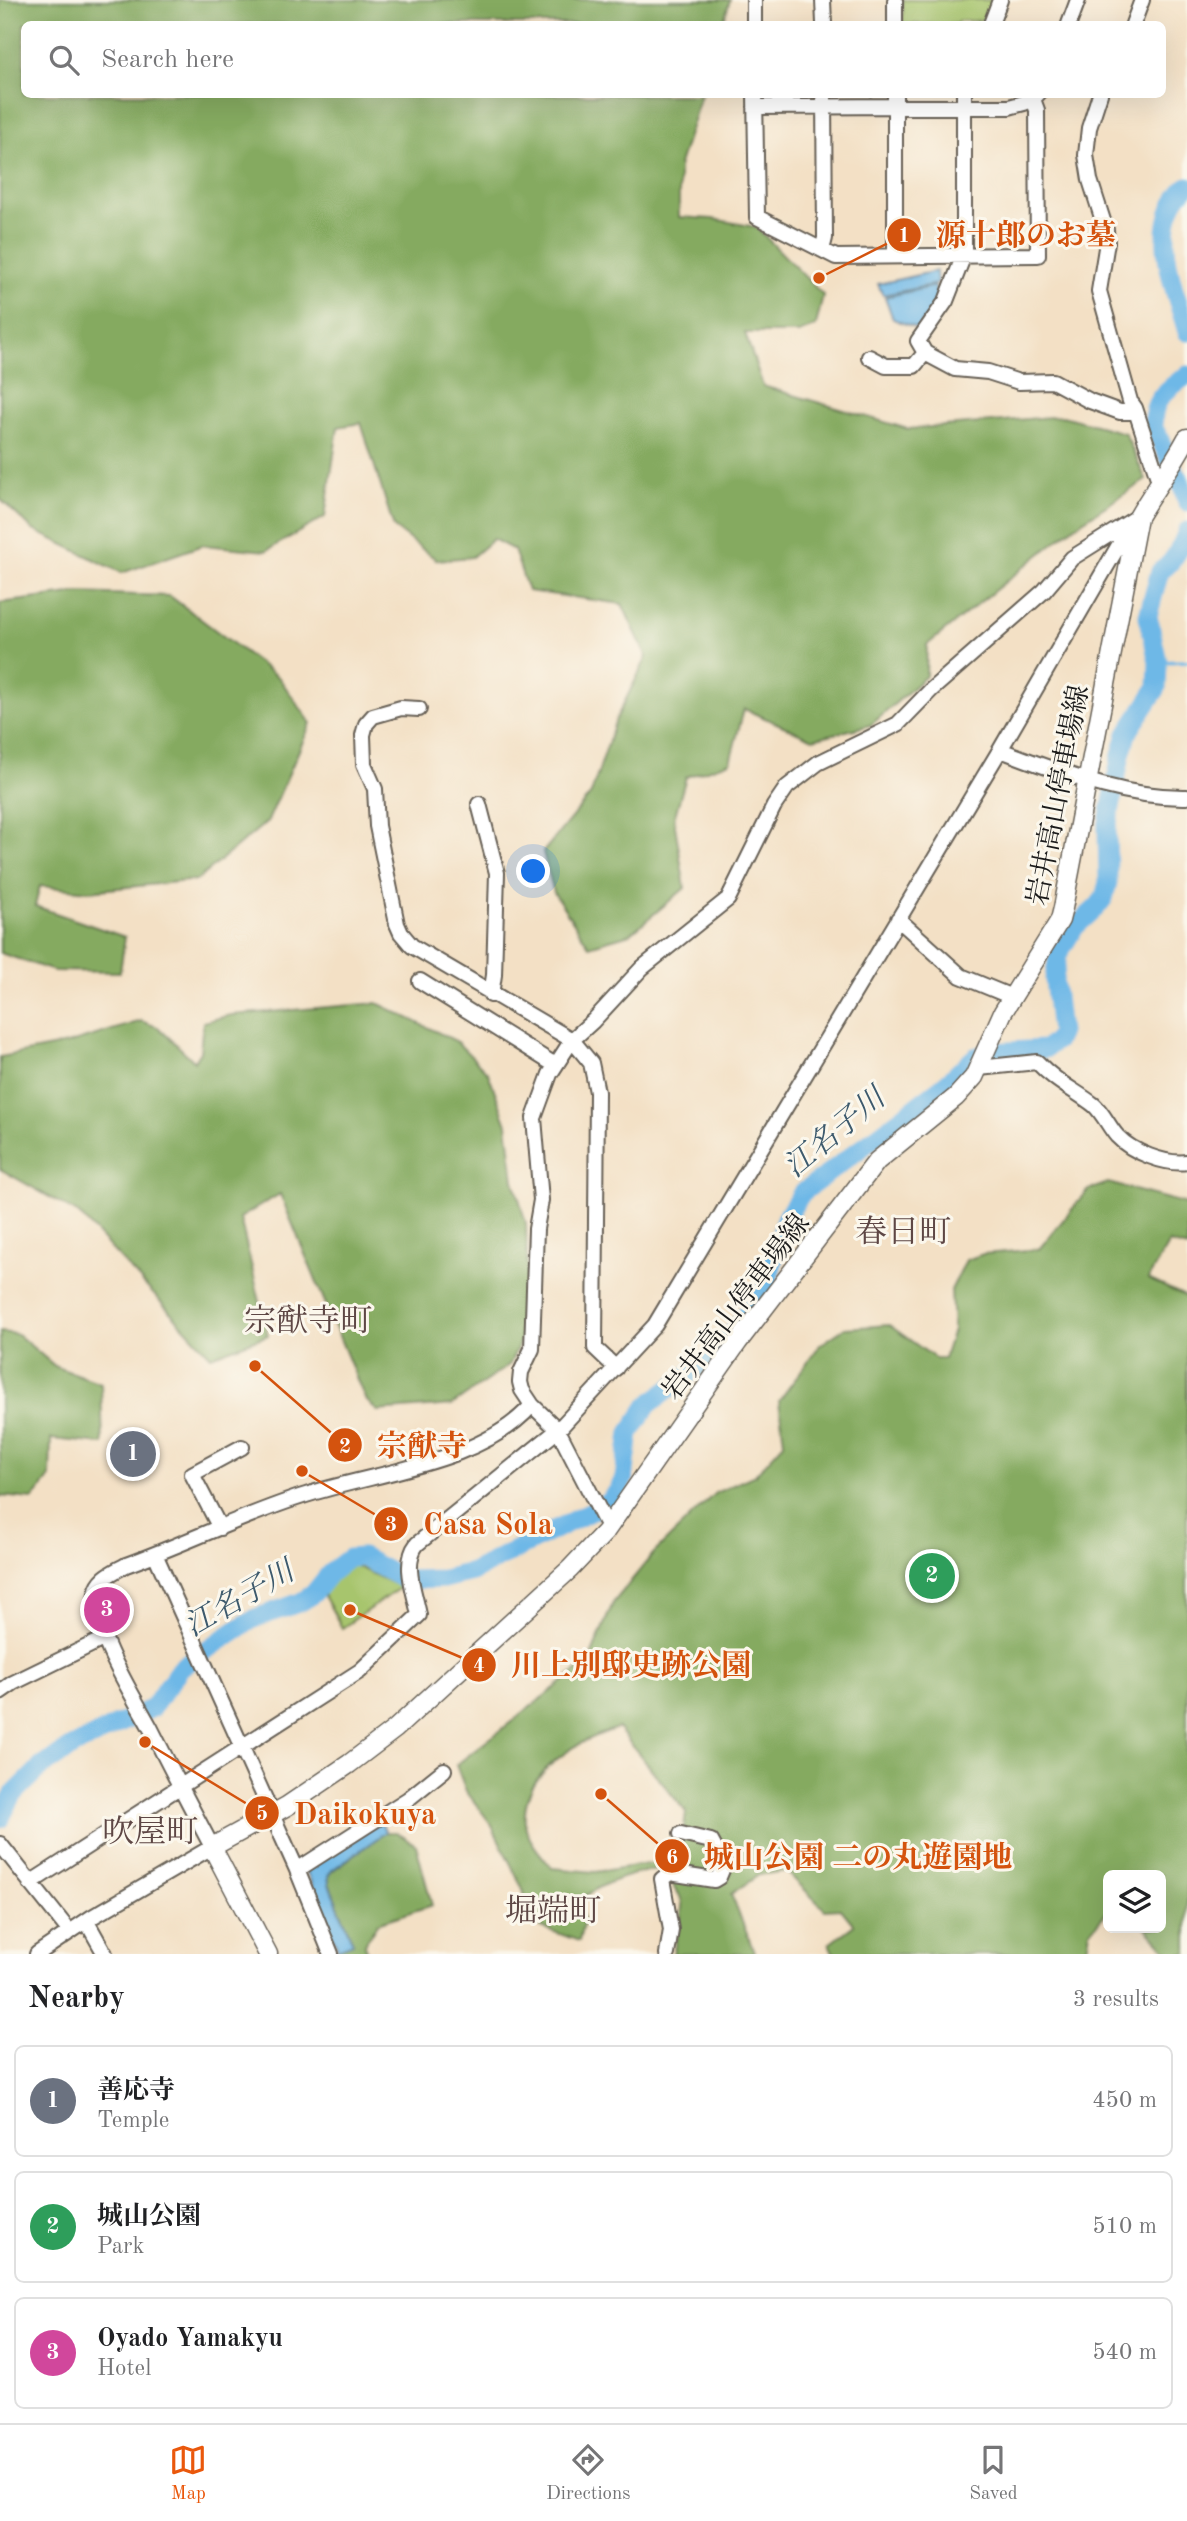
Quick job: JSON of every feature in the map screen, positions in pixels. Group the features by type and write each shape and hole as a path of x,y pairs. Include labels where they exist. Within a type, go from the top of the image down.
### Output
{"main road":[{"name":"岩井高山停車場線","path":"212,1847 273,1814 349,1764 410,1716 595,1544 601,1514 877,1161 968,1085 1012,998 1060,920 1138,517 1183,446"},
{"path":"212,1847 268,1954"}],"street":[{"path":"754,0 754,21"},
{"path":"823,0 824,21"},
{"path":"895,0 895,21"},
{"path":"992,21 1000,0"},
{"path":"1070,21 1078,0"},
{"path":"1134,21 1142,0"},
{"path":"1033,98 1009,107 964,101 755,101 757,217 836,257 1038,255 1036,98"},
{"path":"1099,98 1089,128 1086,155 1106,230 1107,242 1099,291 1130,401 1162,478"},
{"path":"822,250 825,238 825,100"},
{"path":"964,101 964,255 946,301 918,341 925,353 962,371 988,372 1019,382 1053,381 1090,401 1120,412 1136,412"},
{"path":"895,103 895,256"},
{"path":"869,357 886,366 914,366 925,353"},
{"path":"30,1883 360,1671 419,1615 411,1572 411,1552 417,1544 558,1430 655,1325 1000,750 1123,538 1138,517"},
{"path":"601,1514 558,1430 532,1405 522,1390 520,1376 532,1349 536,1229 541,1188 534,1118 555,1065 572,1040 642,968 728,899 774,806 787,787 818,763 898,724 931,690 1044,591 1081,550 1138,517"},
{"path":"419,709 401,708 373,716 366,724 363,735 364,764 375,789 377,826 397,924 412,946 491,995 572,1040 589,1059 597,1087 595,1348 616,1368"},
{"path":"1000,750 1087,782 1129,792 1187,797"},
{"path":"479,803 498,873 495,962 491,995"},
{"path":"898,919 961,976 1012,998"},
{"path":"420,981 555,1065"},
{"path":"979,1066 1037,1062 1053,1079 1096,1107 1119,1138 1154,1158 1187,1162"},
{"path":"37,1954 92,1917 212,1847 111,1656 96,1610 98,1585 106,1576 127,1565 309,1494 440,1460 503,1430 532,1405"},
{"path":"220,1528 192,1474 242,1447"},
{"path":"155,1554 273,1814 331,1954"},
{"path":"0,1692 105,1638"},
{"path":"297,1870 408,1799 444,1770"},
{"path":"667,1954 671,1930 662,1879 670,1873 714,1880 719,1877 724,1864 711,1841 681,1834"},
{"path":"0,1844 70,1933"},
{"path":"87,1922 105,1954"}],"green space":[{"path":"0,0 730,0 724,21 21,21 21,98 700,98 679,165 679,217 713,219 756,227 823,295 816,326 799,333 745,333 763,386 908,429 1063,416 1125,433 1146,480 1075,526 927,645 926,676 871,725 813,739 744,709 730,762 686,777 674,819 685,888 630,934 589,946 554,893 543,852 591,794 616,719 647,657 622,604 528,591 514,550 493,539 472,557 437,560 394,528 361,423 338,427 325,517 266,551 203,545 122,573 33,530 0,499"},
{"path":"903,0 994,0 982,20 903,21"},
{"path":"78,593 170,596 279,678 311,723 268,821 197,880 89,891 40,886 35,906 125,937 120,972 54,971 0,953 0,603"},
{"path":"377,1003 456,1041 488,1073 507,1124 514,1180 526,1224 529,1321 510,1364 452,1405 377,1411 365,1399 280,1194 240,1218 268,1335 211,1356 79,1214 0,1169 0,1057 67,1044 141,1021 158,1027 194,1061 200,1052 203,1022 231,1015"},
{"path":"1108,1183 1187,1204 1187,1248 1169,1243 1148,1279 1187,1297 1187,1954 1170,1954 1151,1933 1166,1933 1166,1870 1103,1870 1103,1917 1090,1931 1087,1950 1063,1954 834,1954 829,1944 854,1925 841,1909 825,1910 786,1871 759,1875 731,1894 755,1954 673,1954 682,1903 671,1880 671,1866 634,1874 610,1883 578,1902 584,1920 579,1941 532,1924 523,1889 491,1824 466,1791 456,1765 589,1661 613,1603 653,1554 715,1493 755,1475 784,1443 779,1401 820,1345 845,1328 889,1325 935,1358 944,1358 953,1330 951,1290 966,1260 983,1254 1039,1249 1088,1190","holes":["618,1728 686,1812 680,1859 595,1872 552,1868 531,1841 526,1828 526,1804 532,1788 542,1774 570,1750"]},
{"path":"0,1332 17,1334 56,1367 101,1383 103,1444 51,1439 50,1477 33,1499 0,1496"},
{"path":"353,1565 401,1587 342,1628 322,1592 339,1572"},
{"path":"386,1832 396,1832 416,1845 432,1905 377,1923 365,1944 367,1954 339,1954 338,1949 353,1943 328,1876"}],"water":[{"path":"936,271 937,284 883,295 878,284"},
{"path":"935,286 937,301 918,329 893,319 885,297"},
{"path":"381,1822 386,1832 332,1870 328,1876 353,1943 338,1949 306,1870"}],"waterway":[{"name":"江名子川","path":"1187,186 1175,201 1168,219 1166,238 1171,277 1187,332"},
{"name":"江名子川","path":"1187,375 1157,402 1153,418 1154,428 1181,483 1187,502"},
{"name":"江名子川","path":"0,1819 13,1795 42,1766 74,1746 152,1708 181,1667 253,1619 301,1602 313,1594 330,1573 349,1558 362,1557 405,1580 443,1579 472,1572 607,1503 618,1491 624,1478 630,1433 648,1405 716,1354 766,1288 785,1219 802,1193 943,1086 975,1057 993,1052 1045,1049 1057,1040 1060,1032 1054,979 1058,955 1074,928 1104,898 1108,882 1107,828 1121,754 1127,734 1157,688 1158,662 1148,616 1160,571 1173,559 1187,531"},
{"path":"1158,662 1187,661"}],"place":[{"name":"源十郎のお墓","path":"819,278"},
{"name":"宗猷寺","path":"255,1366"},
{"name":"善応寺","path":"133,1454"},
{"name":"Casa Sola","path":"302,1471"},
{"name":"城山公園","path":"932,1576"},
{"name":"Oyado Yamakyu","path":"107,1610"},
{"name":"川上別邸史跡公園","path":"350,1610"},
{"name":"Daikokuya","path":"145,1742"},
{"name":"城山公園 二の丸遊園地","path":"601,1794"}],"district":[{"name":"春日町","path":"903,1231"},
{"name":"宗猷寺町","path":"308,1320"},
{"name":"吹屋町","path":"150,1831"},
{"name":"堀端町","path":"553,1910"}]}
